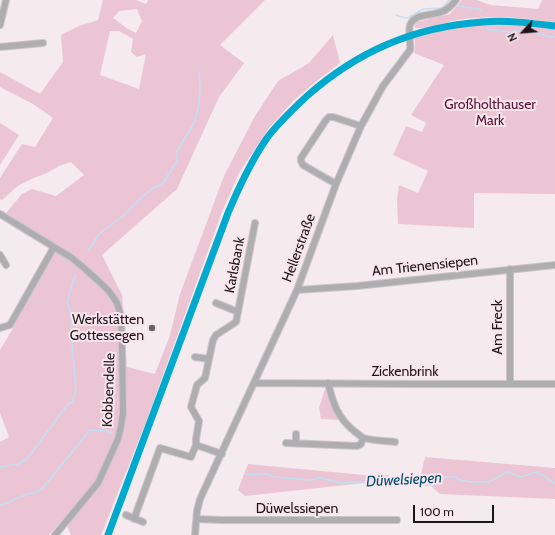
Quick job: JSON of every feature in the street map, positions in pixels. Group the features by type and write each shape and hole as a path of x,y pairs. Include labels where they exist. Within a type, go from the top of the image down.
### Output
{"street":[{"path":"0,25 6,0"},
{"name":"Hellerstraße","path":"195,535 198,506 297,290 336,184 361,126 383,86 410,50 410,28 412,22 416,18 448,9 456,0"},
{"path":"0,47 43,43"},
{"path":"336,184 303,165 301,158 329,117 361,126"},
{"name":"Kobbendelle","path":"0,214 72,258 84,268 105,287 114,299 119,309 122,324 123,413 118,439 98,483 55,535"},
{"name":"Karlsbank","path":"196,445 199,421 191,407 197,385 205,378 213,340 216,335 236,322 255,222"},
{"path":"0,328 10,325 54,247"},
{"path":"0,255 6,265"},
{"name":"Am Trienensiepen","path":"297,290 357,286 555,265"},
{"name":"Am Freck","path":"510,269 510,384"},
{"name":"Karlsbank","path":"216,303 238,312"},
{"path":"195,357 209,360"},
{"name":"Zickenbrink","path":"255,382 555,384"},
{"path":"328,383 338,414 347,425 363,438 395,442"},
{"path":"296,434 296,443"},
{"path":"286,443 356,446 361,444 363,438"},
{"path":"134,519 160,448 191,457 196,445 222,454"},
{"path":"126,515 143,522"},
{"name":"Düwelssiepen","path":"197,519 397,520"}],"green space":[{"path":"103,0 136,0 146,4 148,0 265,0 220,45 244,63 219,97 177,189 102,255 122,295 127,367 155,374 170,335 180,294 224,176 255,116 278,81 309,63 333,35 340,63 294,100 269,128 239,173 222,212 146,422 101,535 71,535 64,518 49,535 0,535 0,442 9,437 0,413 0,350 56,245 6,213 22,194 32,189 56,196 84,175 71,162 19,185 2,200 0,199 0,178 22,144 35,147 53,118 33,104 0,87 0,72 40,94 63,62 61,35 79,26 98,20","holes":["137,9 142,21 136,33 113,18 119,11","110,31 119,31 133,39 131,52 137,57 146,54 139,89 100,75"]},
{"path":"462,0 476,0 491,5 538,9 542,0 555,0 555,23 521,18 486,18 463,19 427,27 415,28 415,24 417,22 450,14"},
{"name":"Großholthauser Mark","path":"499,23 539,25 555,28 555,194 474,193 474,228 398,224 397,200 399,185 418,193 428,171 393,155 406,126 422,132 426,123 411,115 444,65 414,53 414,37 456,28"},
{"path":"0,123 19,135 0,165"},
{"path":"326,386 340,420 321,419 319,408"},
{"path":"425,457 555,468 555,499 440,494 431,486 364,483 245,496 238,490 248,464 364,475 389,475 389,478 420,479"}],"waterway":[{"path":"396,15 408,18 423,9 441,8 448,1 450,1"},
{"path":"458,6 479,9 481,11"},
{"path":"487,28 491,30 510,32 526,31 555,37"},
{"path":"88,251 99,234 124,215 153,188 163,183 177,161 177,151 194,123 199,105 199,72"},
{"path":"0,467 18,464 27,459 68,404 72,402 76,391 71,314 67,303 75,275"},
{"name":"Düwelsiepen","path":"0,505 42,489 90,430 107,431 112,433"},
{"name":"Düwelsiepen","path":"246,474 266,474 273,477 311,480 320,478 341,483 455,477 460,480 471,482 489,482 507,472 521,477 536,472 555,483"}],"transit line":[{"path":"108,535 228,213 241,184 261,147 276,127 307,96 346,66 388,44 410,36 433,29 491,21 555,26"}],"place":[{"name":"Werkstätten Gottessegen","path":"152,328"}]}
